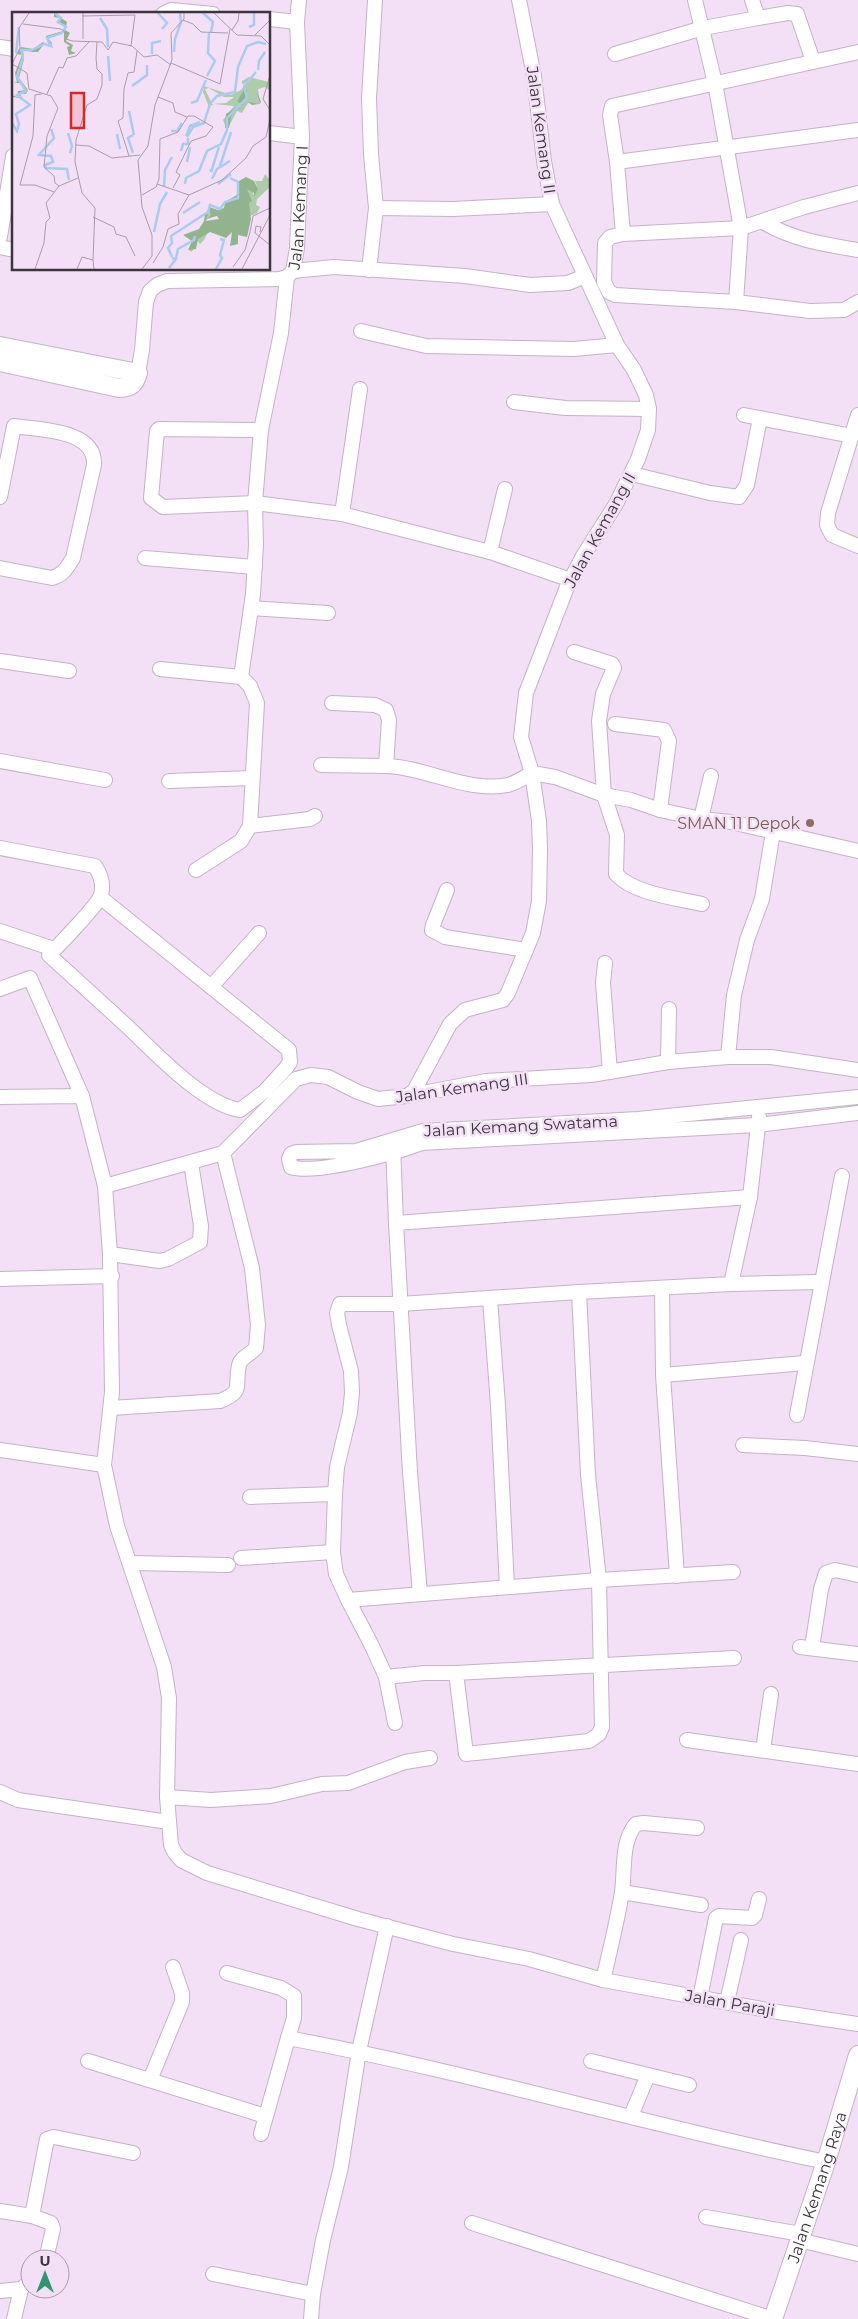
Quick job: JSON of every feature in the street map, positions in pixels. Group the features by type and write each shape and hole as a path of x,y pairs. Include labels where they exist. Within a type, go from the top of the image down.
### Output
{"street":[{"name":"Jalan Kemang I","path":"138,373 146,302 150,291 157,285 167,281 279,279 290,274 297,248 302,137 297,22 299,0"},
{"path":"369,270 376,208 371,154 369,98 375,0"},
{"name":"Jalan Kemang II","path":"407,1096 414,1091 450,1024 465,1010 496,1003 508,993 533,933 539,901 539,821 532,773 521,737 526,693 571,580 583,556 616,504 632,474 648,430 649,409 646,395 634,370 617,345 552,204 544,161 534,76 519,0"},
{"path":"695,0 715,84 741,228 736,302"},
{"path":"752,0 758,18"},
{"path":"794,0 812,61"},
{"path":"168,12 171,10 205,9"},
{"path":"615,54 703,28 788,13 797,14 800,18"},
{"path":"270,20 297,22"},
{"path":"623,234 617,162 610,116 612,106 858,52"},
{"path":"617,162 858,130"},
{"path":"270,133 302,137"},
{"path":"0,237 12,168"},
{"path":"858,193 804,207 741,228 623,234 610,237 605,243 604,282 609,292 625,297 736,302 826,311 844,310 858,302"},
{"path":"376,208 453,209 552,204"},
{"path":"762,222 783,234 809,242 858,250"},
{"path":"241,677 255,568 254,504 261,430 281,333 290,274 334,267 465,276 530,285 568,283 585,276"},
{"path":"361,331 426,346 574,349 617,345"},
{"path":"0,346 138,373 133,385 129,388 119,388 0,362"},
{"path":"342,514 360,389"},
{"path":"514,402 565,408 649,409"},
{"path":"744,415 852,436"},
{"path":"858,415 828,513 827,525 832,534 858,546"},
{"path":"632,474 710,493 739,497 747,484 760,418"},
{"path":"0,497 14,426 62,433 74,437 91,447 94,465 74,558 66,570 60,576 52,578 0,568"},
{"path":"261,430 162,428 157,432 151,498 163,507 254,504 342,514 490,552 571,580"},
{"path":"490,552 505,489"},
{"path":"145,558 255,568"},
{"path":"251,608 328,613"},
{"path":"574,652 612,664 614,668 603,694 599,712 604,795 617,835 616,874 622,881 638,888 702,904"},
{"path":"0,661 69,671"},
{"path":"160,669 241,677 250,686 257,703 250,826 240,841 196,870"},
{"path":"332,703 375,705 386,710 389,720 386,766"},
{"path":"615,724 664,730 667,734 669,741 660,810"},
{"path":"0,761 105,780"},
{"path":"321,765 386,766 408,769 478,785 509,785 532,773 555,777 604,795 631,800 660,810 731,822 858,851"},
{"path":"701,818 711,776"},
{"path":"169,781 252,778"},
{"path":"250,826 310,819 315,816"},
{"path":"728,1057 734,995 747,940 762,899 773,832"},
{"path":"0,848 94,866 100,873 102,881 100,898 49,954 170,1067 222,1105 240,1110 265,1090 286,1068 291,1056 289,1050 100,898"},
{"path":"447,890 433,925 432,930 435,933 445,937 526,950"},
{"path":"0,931 54,949"},
{"path":"211,987 258,933"},
{"path":"605,963 605,1013 610,1072"},
{"name":"Jalan Paraji","path":"0,989 30,978 82,1096 105,1186 112,1276 109,1376 111,1408 104,1465 117,1526 131,1563 141,1603 164,1667 169,1698 167,1797 171,1845 175,1853 181,1860 199,1870 449,1943 529,1959 603,1980 858,2024"},
{"path":"668,1062 669,1010"},
{"name":"Jalan Kemang III","path":"105,1186 223,1153 296,1079 311,1075 328,1078 358,1092 378,1098 407,1096 486,1082 610,1072 668,1062 728,1057 771,1057 858,1070"},
{"path":"0,1097 82,1096"},
{"name":"Jalan Kemang Swatama","path":"393,1147 422,1131 638,1119 858,1097"},
{"path":"731,1284 750,1197 760,1107"},
{"name":"Jalan Kemang Swatama","path":"393,1147 422,1143 758,1125 858,1113"},
{"path":"393,1147 319,1168 296,1169 290,1168 289,1164 292,1154 296,1152 356,1151 393,1147"},
{"path":"393,1147 410,1472 420,1594"},
{"path":"111,1408 220,1401 232,1396 239,1384 239,1365 242,1359 256,1348 258,1325 252,1268 223,1153"},
{"path":"110,1254 160,1261 168,1259 200,1242 201,1226 191,1162"},
{"path":"797,1415 820,1282 842,1176"},
{"path":"396,1223 750,1197"},
{"path":"0,1279 112,1276"},
{"path":"395,1723 386,1676 336,1574 333,1552 337,1467 350,1413 352,1394 351,1371 339,1325 338,1313 340,1304 400,1304 731,1284 820,1282"},
{"path":"662,1289 663,1375 676,1576"},
{"path":"456,1673 466,1754 589,1741 596,1738 602,1727 599,1580 588,1475 579,1292"},
{"path":"490,1299 498,1405 507,1587"},
{"path":"663,1375 806,1363"},
{"path":"743,1445 805,1448 858,1454"},
{"path":"0,1450 104,1465"},
{"path":"250,1498 335,1494"},
{"path":"241,1558 333,1552"},
{"path":"131,1563 228,1566"},
{"path":"858,1575 835,1570 826,1573 806,1647 858,1654"},
{"path":"348,1600 599,1580 733,1572"},
{"path":"386,1676 734,1658"},
{"path":"763,1750 771,1694"},
{"path":"688,1740 858,1764"},
{"path":"167,1797 211,1800 271,1796 315,1785 348,1783 405,1762 430,1758"},
{"path":"0,1792 18,1800 169,1822"},
{"path":"603,1980 622,1892 627,1844 632,1829 636,1824 653,1823 697,1828"},
{"path":"622,1892 701,1905"},
{"path":"700,1998 716,1918 724,1916 752,1918 755,1915 759,1898"},
{"path":"311,2319 313,2294 340,2167 359,2051 387,1926"},
{"path":"727,2002 742,1940"},
{"path":"150,2080 182,2002 182,1993 173,1967"},
{"path":"227,1973 281,1988 294,1996 294,2018 261,2134"},
{"path":"288,2038 359,2051 731,2142 826,2162"},
{"name":"Jalan Kemang Raya","path":"773,2319 856,2074 858,2055"},
{"path":"88,2060 265,2116"},
{"path":"591,2061 689,2085"},
{"path":"631,2116 648,2075"},
{"path":"32,2216 47,2139 54,2137 133,2153"},
{"path":"0,2211 32,2216 51,2223 53,2229 48,2249"},
{"path":"706,2217 800,2237 858,2254"},
{"path":"472,2223 773,2319"},
{"path":"213,2274 313,2294"},
{"path":"0,2291 20,2287"},
{"path":"14,2319 21,2299"}],"place":[{"name":"SMAN 11 Depok","path":"810,823"}]}
